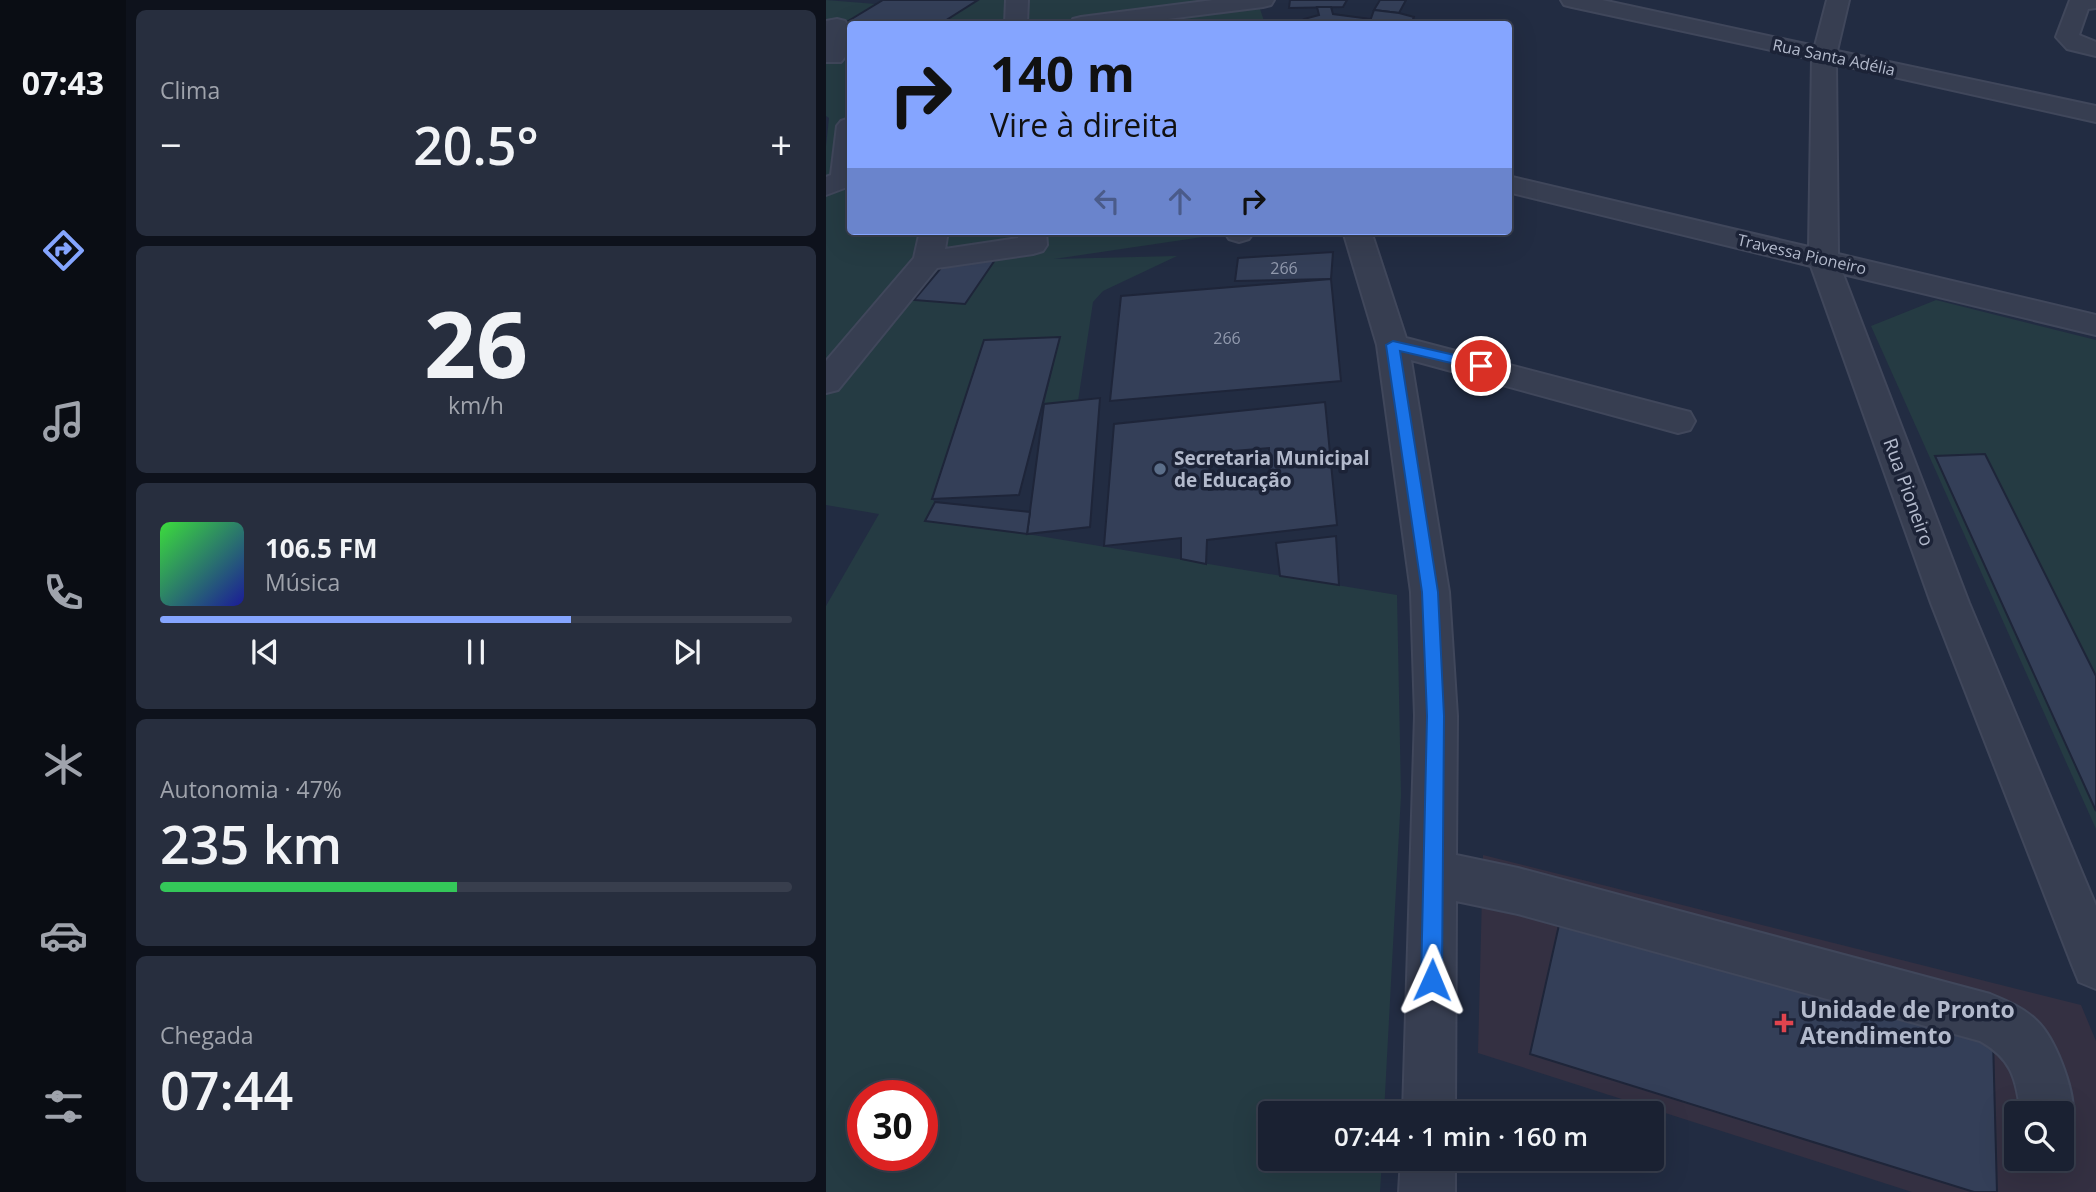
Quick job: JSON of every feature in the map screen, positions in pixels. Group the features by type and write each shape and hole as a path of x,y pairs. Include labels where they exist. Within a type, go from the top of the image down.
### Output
{"street":[{"path":"1016,21 1017,0"},
{"name":"Rua Santa Adélia","path":"1572,0 2096,114"},
{"name":"Rua Pioneiro","path":"1838,0 1824,54 1824,259 1950,603 2096,964"},
{"path":"2095,0 2078,4 2067,37 2076,44 2096,49"},
{"path":"1105,21 1162,10 1269,4"},
{"path":"826,28 836,26 837,57"},
{"path":"840,181 847,147"},
{"name":"Travessa Pioneiro","path":"1512,185 2096,325"},
{"path":"826,382 931,246 1033,245 1032,235"},
{"path":"1358,235 1393,345 1430,592 1436,716 1429,1101"},
{"path":"1393,345 1481,366 1678,421"},
{"path":"1434,873 1518,891 1990,1019 2014,1031 2029,1048 2040,1074 2045,1101"},
{"path":"1427,1192 1428,1171"}],"shaded area":[{"path":"826,0 876,4 841,26 847,27 847,235 1216,235 1054,259 1177,256 1103,291 1093,302 1078,401 1044,404 1060,337 984,340 932,499 935,502 926,521 1027,534 1397,595 1401,795 1385,1101 1258,1101 1258,1171 1381,1171 1380,1192 826,1192 826,606 879,514 826,505 826,146 829,118 826,116"},
{"path":"978,0 1257,0 1264,21 945,21"},
{"path":"1936,300 2096,340 2096,829 1871,326"},
{"name":"Unidade de Pronto Atendimento","path":"1483,855 2081,1005 2096,1041 2096,1192 1912,1192 1664,1113 1664,1101 1628,1101 1478,1053"}],"building":[{"path":"883,0 978,0 945,21 848,21"},
{"path":"1290,0 1347,0 1343,7 1289,8"},
{"path":"1380,0 1406,0 1399,13 1374,10"},
{"path":"1317,7 1331,7 1333,14 1371,19 1304,19 1319,15"},
{"path":"1374,10 1414,17 1412,21 1370,21"},
{"path":"1333,252 1331,279 1235,281 1238,258"},
{"path":"995,260 965,304 914,300 946,262"},
{"path":"1331,279 1341,381 1110,401 1121,296"},
{"path":"1060,337 1019,495 932,499 984,340"},
{"path":"1100,398 1090,527 1027,534 1044,404"},
{"name":"Secretaria Municipal de Educação","path":"1325,402 1337,525 1207,540 1206,564 1181,559 1181,538 1104,546 1114,424","holes":["1269,448 1270,484 1209,490 1210,453"]},
{"path":"1985,454 2096,676 2096,811 1935,456"},
{"path":"935,502 1030,512 1027,534 925,521"},
{"path":"1336,536 1339,585 1280,576 1276,543"},
{"path":"1561,916 1993,1039 1997,1192 1974,1192 1530,1054"}],"place":[{"name":"Secretaria Municipal de Educação","path":"1160,469"},
{"name":"Unidade de Pronto Atendimento","path":"1784,1023"}],"route":[{"path":"1432,980 1436,716 1430,592 1393,345 1481,366"}]}
